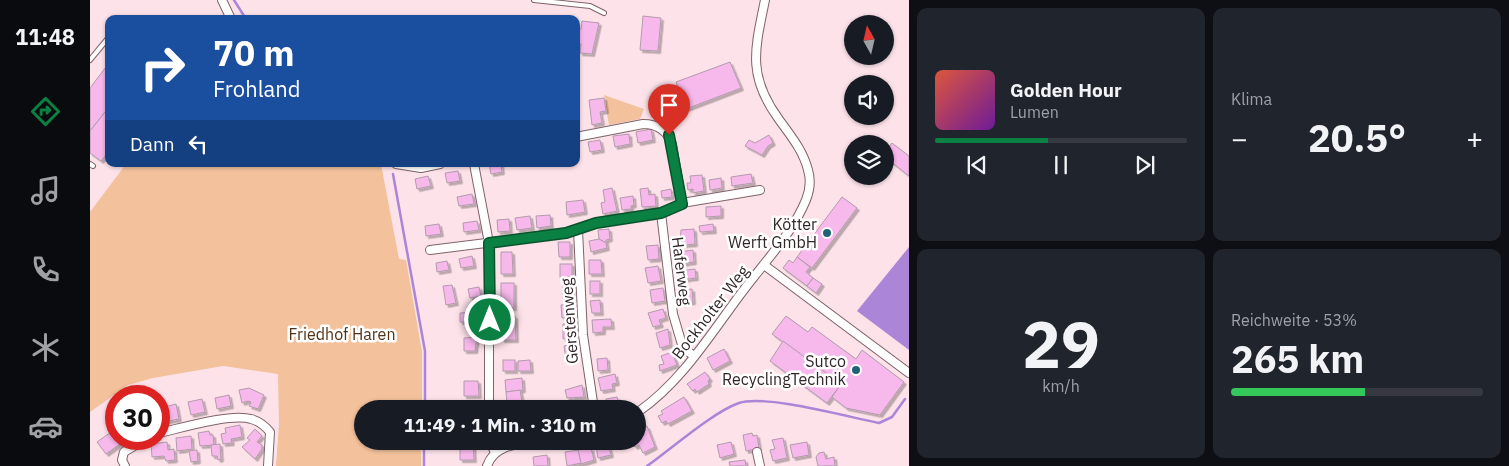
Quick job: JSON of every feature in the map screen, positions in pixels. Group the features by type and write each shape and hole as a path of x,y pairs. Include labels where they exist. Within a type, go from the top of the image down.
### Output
{"street":[{"path":"222,0 229,15"},
{"name":"Bockholter Weg","path":"646,406 664,391 694,356 764,265 799,215 807,198 810,182 809,172 799,146 765,98 757,76 755,53 765,0"},
{"path":"580,136 643,124 651,124 663,130 669,135 672,144 682,204"},
{"path":"475,167 489,243 489,400"},
{"path":"430,250 578,230 596,223 661,213 682,204 760,190"},
{"name":"Haferweg","path":"661,213 673,314 683,348 694,356"},
{"name":"Gerstenweg","path":"578,230 582,335 593,400"},
{"path":"764,265 909,373"},
{"path":"170,431 236,417 251,418 263,424 270,432 268,466"},
{"path":"125,466 124,452 127,450"},
{"path":"487,466 490,458 499,450"},
{"path":"758,452 760,466"}],"lane":[{"path":"534,0 590,6 604,13"},
{"path":"90,60 105,42"}],"green space":[{"path":"604,95 644,109 640,119 609,125"},
{"name":"Friedhof Haren","path":"124,167 382,167 399,259 406,260 422,352 422,400 354,400 354,450 421,450 421,466 276,466 279,425 278,374 223,366 153,378 128,385 105,385 105,401 90,412 90,212"}],"shaded area":[{"path":"909,247 909,350 857,311"}],"building":[{"path":"643,16 661,18 658,51 640,50"},
{"path":"582,21 599,23 592,54 580,53"},
{"path":"730,62 741,88 686,109 676,82"},
{"path":"105,68 105,112 90,131 90,88"},
{"path":"604,98 606,111 600,112 602,123 592,125 589,100"},
{"path":"105,112 105,156 101,161 90,153 90,131"},
{"path":"651,129 653,140 638,143 636,132"},
{"path":"629,134 630,144 615,147 613,136"},
{"path":"769,135 773,143 768,146 762,155 745,146 749,140 755,143"},
{"path":"600,140 602,150 590,152 588,142"},
{"path":"894,145 909,156 909,176 894,164"},
{"path":"490,167 501,167 502,172 491,174"},
{"path":"458,171 460,181 447,183 445,173"},
{"path":"751,174 753,183 732,186 731,177"},
{"path":"702,175 704,191 693,193 693,189 688,190 687,183 691,183 690,176"},
{"path":"428,176 431,186 417,189 415,179"},
{"path":"721,178 722,188 710,190 709,180"},
{"path":"612,188 617,211 603,214 601,203 605,202 603,190"},
{"path":"648,188 649,195 655,194 656,206 642,207 640,189"},
{"path":"671,189 672,197 662,198 661,191"},
{"path":"472,194 474,204 459,206 457,197"},
{"path":"633,196 634,205 631,206 631,209 622,210 620,198"},
{"name":"Kötter Werft GmbH","path":"842,197 857,208 812,268 797,257"},
{"path":"583,200 585,212 567,215 566,202"},
{"path":"721,206 721,216 706,217 706,207"},
{"path":"550,215 551,226 537,228 536,216"},
{"path":"530,216 532,228 517,230 515,218"},
{"path":"509,219 510,231 498,232 497,220"},
{"path":"477,221 479,230 464,232 463,223"},
{"path":"439,224 441,234 426,236 425,226"},
{"path":"713,224 714,231 700,232 699,226"},
{"path":"609,229 610,239 606,240 606,243 599,239 598,230"},
{"path":"694,229 695,244 684,245 683,241 680,241 681,230"},
{"path":"599,239 606,243 607,248 591,252 589,241"},
{"path":"558,242 570,242 570,257 559,257"},
{"path":"658,245 659,259 648,260 646,246"},
{"path":"693,250 694,262 680,264 679,252"},
{"path":"501,252 512,252 513,274 501,274"},
{"path":"472,256 474,266 461,268 459,259"},
{"path":"797,257 810,267 806,272 813,278 807,286 783,268 789,260 793,263"},
{"path":"589,260 601,260 602,274 589,274"},
{"path":"447,261 449,270 437,272 436,263"},
{"path":"560,264 572,264 572,277 560,277"},
{"path":"658,266 661,281 648,283 645,268"},
{"path":"695,269 696,278 680,280 679,271"},
{"path":"813,278 822,284 816,293 807,286"},
{"path":"590,281 600,281 600,294 590,294"},
{"path":"501,283 514,283 514,308 501,308"},
{"path":"452,285 456,303 446,305 443,286"},
{"path":"563,285 572,285 572,298 563,298"},
{"path":"479,287 481,296 470,298 468,289"},
{"path":"663,288 665,301 652,303 650,290"},
{"path":"692,289 693,302 683,303 681,290"},
{"path":"600,300 601,313 592,313 590,301"},
{"path":"572,304 573,318 562,318 561,305"},
{"path":"663,309 666,318 659,320 661,325 653,327 648,313"},
{"path":"478,312 479,329 466,329 466,322 460,322 460,313"},
{"path":"501,316 515,316 516,340 502,340"},
{"name":"Sutco RecyclingTechnik","path":"786,316 808,332 812,327 856,359 862,350 904,382 880,415 846,408 832,397 841,384 772,334"},
{"path":"611,319 612,327 603,327 603,332 593,333 592,320"},
{"path":"563,324 574,324 574,338 563,339"},
{"path":"668,329 670,345 660,348 656,333"},
{"path":"477,337 475,351 464,351 464,338"},
{"path":"783,341 841,384 827,403 770,361"},
{"path":"574,344 576,358 566,359 564,346"},
{"path":"724,349 730,361 713,370 707,358"},
{"path":"672,352 677,365 660,371 659,365 664,364 661,356"},
{"path":"607,358 608,370 598,371 597,359"},
{"path":"503,360 515,360 515,371 503,371"},
{"path":"530,360 531,371 518,371 518,361"},
{"path":"705,372 710,379 708,381 709,384 697,392 695,389 693,391 687,384"},
{"path":"615,374 617,383 612,384 613,389 601,391 598,378"},
{"path":"522,378 523,390 506,392 505,380"},
{"path":"464,381 478,381 479,396 464,396"},
{"path":"582,385 584,397 567,398 565,390"},
{"path":"249,388 264,395 258,409 249,406 251,402 242,403 239,390"},
{"path":"520,390 522,400 507,400 506,392"},
{"path":"229,395 231,406 217,409 215,398"},
{"path":"617,397 618,400 606,400"},
{"path":"684,397 692,411 668,424 666,421 662,423 658,416 663,414 661,411"},
{"path":"202,399 205,412 191,415 188,402"},
{"path":"176,404 179,419 170,421 170,406"},
{"path":"240,425 242,437 231,439 232,443 223,444 221,434 226,433 225,428"},
{"path":"646,426 655,447 643,453 642,450 646,450"},
{"path":"255,429 262,436 257,442 262,445 262,449 255,459 242,447 250,440 247,438"},
{"path":"209,431 210,435 213,435 214,445 200,446 198,433"},
{"path":"752,433 753,436 757,435 759,448 746,451 743,435"},
{"path":"105,436 105,450 112,450 106,454 97,442"},
{"path":"191,436 192,449 177,451 176,438"},
{"path":"783,438 787,458 773,461 770,450 775,449 772,440"},
{"path":"731,442 734,454 720,458 717,445"},
{"path":"807,442 809,455 793,458 790,445"},
{"path":"220,444 221,459 218,460 217,456 212,456 211,445"},
{"path":"174,449 175,460 166,461 164,456 152,457 151,450"},
{"path":"197,450 198,461 191,462 189,451"},
{"path":"460,450 473,450 474,460 460,460"},
{"path":"578,450 592,450 594,460 581,464"},
{"path":"578,450 581,463 567,466 565,452"},
{"path":"597,450 610,450 611,455 598,458"},
{"path":"824,452 826,459 834,457 835,466 818,466 816,457 819,453"},
{"path":"547,455 548,466 534,466 533,457"},
{"path":"745,460 746,466 730,466 729,462"}],"waterway":[{"path":"234,0 243,15"},
{"path":"393,174 425,351 425,400"},
{"path":"647,466 705,422 739,403 767,401 879,423 892,417 905,399"},
{"path":"424,450 424,466"}],"place":[{"name":"Kötter Werft GmbH","path":"827,233"},
{"name":"Sutco RecyclingTechnik","path":"856,370"}],"route":[{"path":"490,320 489,243 566,233 596,223 661,213 682,204 669,135"}]}
